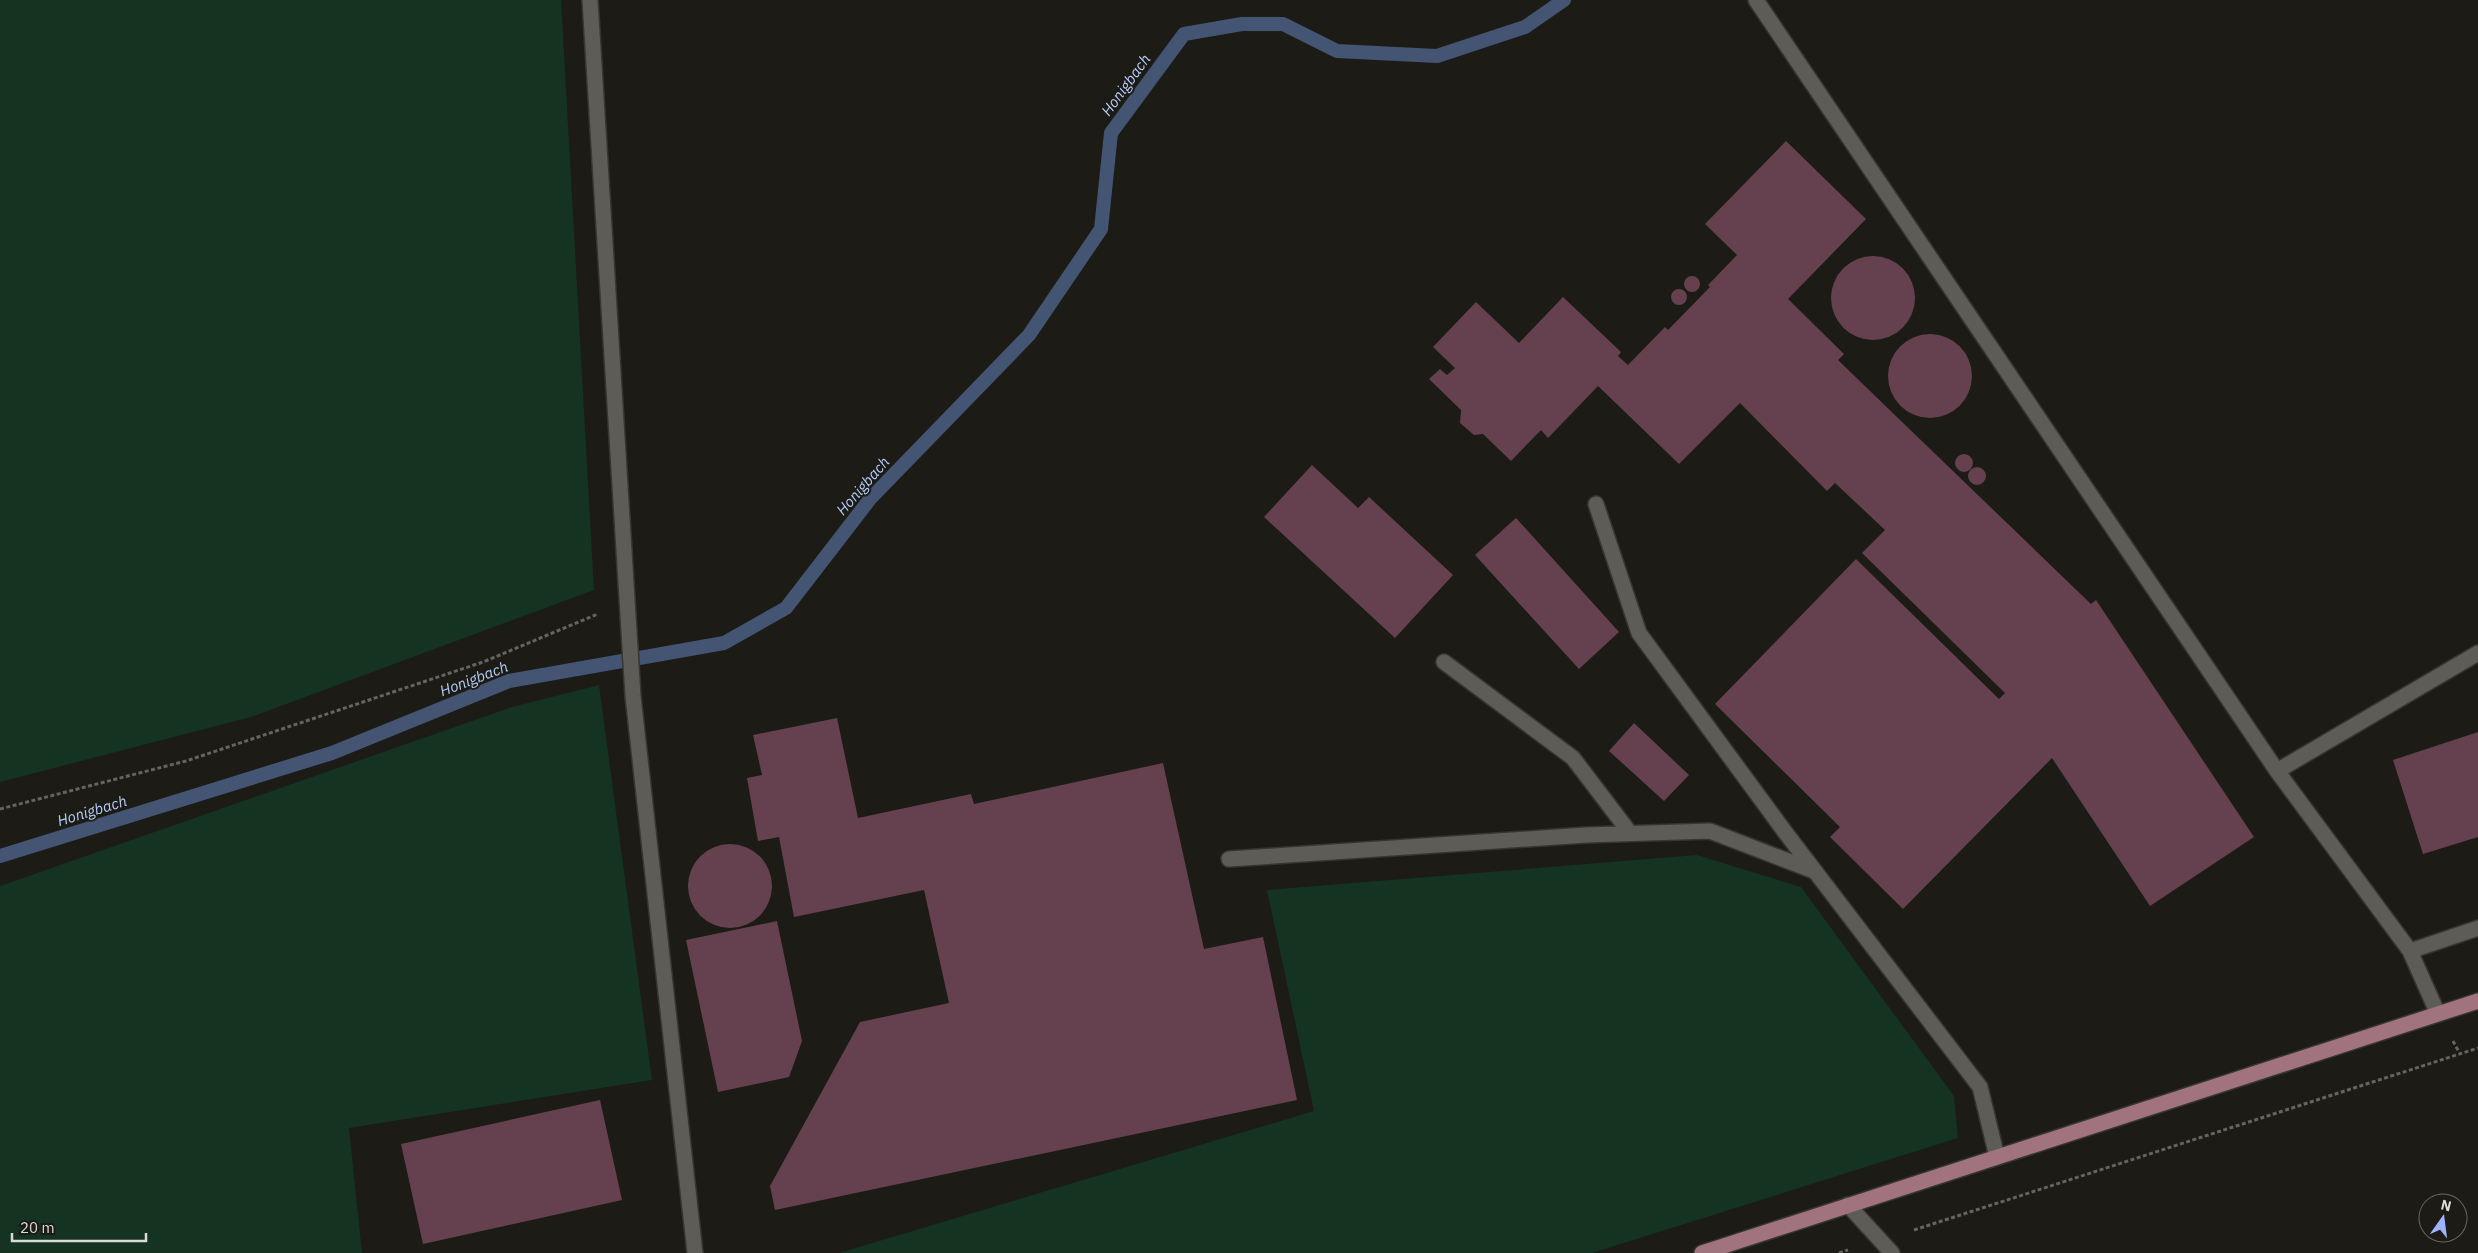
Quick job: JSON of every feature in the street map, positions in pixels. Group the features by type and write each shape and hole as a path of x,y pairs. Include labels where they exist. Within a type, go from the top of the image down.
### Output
{"main road":[{"path":"1702,1253 2478,1001"}],"street":[{"path":"590,0 633,696 695,1253"},
{"path":"1756,0 2278,771 2410,951 2438,1014"},
{"path":"1596,504 1639,633 1815,871 1980,1087 1997,1157"},
{"path":"2278,771 2478,653"},
{"path":"1444,662 1573,758 1630,833"},
{"path":"1229,859 1630,833 1710,831 1815,871"},
{"path":"2410,951 2478,928"},
{"path":"1848,1205 1892,1253"}],"path":[{"path":"0,809 195,758 482,662 626,603"},
{"path":"1839,1253 2478,1048"}],"green space":[{"path":"0,0 561,0 594,590 251,717 0,782"},
{"path":"599,685 652,1080 349,1128 362,1253 0,1253 0,886 512,707"},
{"path":"1697,855 1801,887 1954,1096 1958,1138 1592,1253 839,1253 1314,1111 1267,890"}],"building":[{"path":"1786,141 1866,219 1788,299 1844,354 1838,360 2091,604 2096,600 2254,837 2150,906 2052,758 1903,909 1830,837 1840,827 1715,704 1856,559 1999,699 2005,693 1862,553 1885,530 1835,483 1827,491 1740,403 1679,464 1598,386 1548,438 1541,430 1511,461 1483,434 1474,435 1460,423 1461,410 1429,379 1440,369 1447,375 1455,368 1433,347 1476,302 1519,343 1563,297 1621,352 1618,356 1628,365 1665,327 1668,330 1710,287 1708,285 1737,255 1705,224"},
{"path":"1873,256 1889,259 1903,268 1912,282 1915,298 1912,314 1903,328 1889,337 1873,340 1857,337 1843,328 1834,314 1831,298 1834,282 1843,268 1857,259"},
{"path":"1692,276 1698,278 1700,284 1698,290 1692,292 1686,290 1684,284 1686,278"},
{"path":"1679,289 1685,291 1687,297 1685,303 1679,305 1673,303 1671,297 1673,291"},
{"path":"1922,334 1938,334 1954,341 1965,352 1972,368 1969,392 1960,406 1954,411 1938,418 1922,418 1906,411 1895,400 1888,384 1888,368 1895,352 1906,341"},
{"path":"1964,454 1970,457 1973,463 1970,469 1964,472 1958,469 1955,463 1958,457"},
{"path":"1312,465 1358,508 1369,497 1453,575 1395,638 1264,517"},
{"path":"1977,467 1983,470 1986,476 1983,482 1977,485 1971,482 1968,476 1971,470"},
{"path":"1516,518 1619,632 1579,669 1475,555"},
{"path":"837,718 858,818 971,794 974,804 1163,763 1204,949 1263,937 1297,1100 775,1210 770,1186 860,1022 949,1003 924,890 794,917 779,837 758,841 747,778 762,775 753,735"},
{"path":"1634,723 1689,775 1664,801 1609,751"},
{"path":"2478,732 2478,837 2423,854 2393,760"},
{"path":"730,844 746,847 760,856 769,870 772,886 769,902 760,916 746,925 730,928 714,925 700,916 691,902 688,886 691,870 700,856 714,847"},
{"path":"777,921 802,1041 789,1077 718,1092 686,940"},
{"path":"600,1100 622,1200 423,1244 401,1144"}],"waterway":[{"name":"Honigbach","path":"0,856 332,753 509,681 724,643 786,608 870,499 1029,335 1101,229 1111,133 1184,34 1242,24 1283,24 1337,51 1437,56 1525,27 1564,0"}]}
